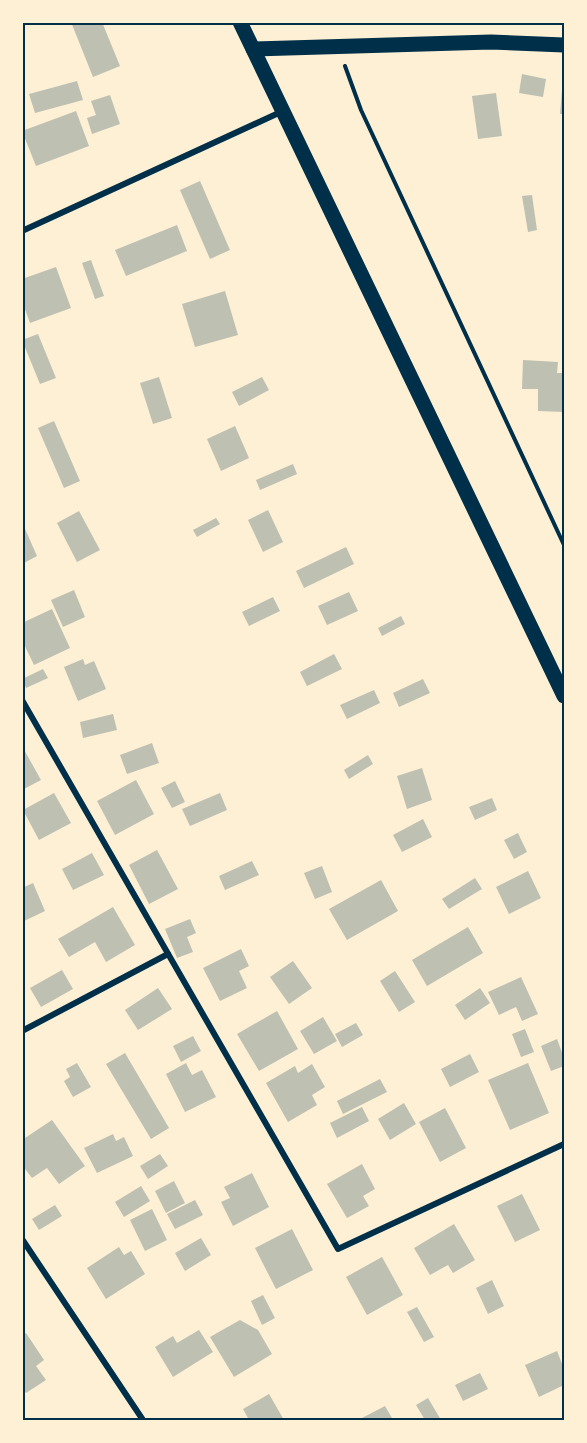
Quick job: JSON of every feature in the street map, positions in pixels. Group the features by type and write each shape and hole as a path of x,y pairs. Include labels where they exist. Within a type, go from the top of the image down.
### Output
{"main road":[{"path":"240,22 564,696"},
{"path":"253,49 491,42 564,45"}],"street":[{"path":"22,231 283,111"},
{"path":"22,699 338,1249 564,1144"},
{"path":"22,1031 168,954"},
{"path":"22,1239 142,1420"}],"path":[{"path":"338,46 361,110 564,545"}],"building":[{"path":"71,22 102,22 120,66 93,77"},
{"path":"522,74 546,79 543,97 519,93"},
{"path":"77,81 83,100 35,113 29,94"},
{"path":"562,90 564,91 564,114 560,114"},
{"path":"496,93 502,136 478,139 472,96"},
{"path":"110,95 120,124 92,134 87,118 96,115 91,101"},
{"path":"76,111 89,146 36,166 22,131"},
{"path":"200,181 230,250 210,259 180,190"},
{"path":"532,195 537,230 528,232 522,196"},
{"path":"177,225 187,251 126,276 115,250"},
{"path":"91,260 104,296 95,299 82,263"},
{"path":"56,267 71,308 30,323 22,301 22,279"},
{"path":"225,291 238,335 195,347 182,304"},
{"path":"38,334 56,378 40,384 22,340"},
{"path":"523,360 558,362 557,373 564,373 564,412 538,411 538,389 522,389"},
{"path":"159,377 172,418 153,424 140,383"},
{"path":"262,377 269,390 239,406 232,392"},
{"path":"54,421 80,481 64,488 38,428"},
{"path":"235,426 249,458 221,471 207,439"},
{"path":"293,464 297,474 260,490 256,480"},
{"path":"268,510 283,542 263,552 248,520"},
{"path":"79,511 100,550 77,562 57,523"},
{"path":"216,518 220,524 197,537 193,530"},
{"path":"22,522 37,556 24,563 22,559"},
{"path":"346,547 354,564 304,588 296,571"},
{"path":"74,590 85,617 63,627 51,600"},
{"path":"349,592 358,611 327,625 318,606"},
{"path":"273,597 280,611 249,626 242,612"},
{"path":"52,609 70,648 34,665 22,640 22,623"},
{"path":"401,616 405,624 382,636 378,628"},
{"path":"334,654 342,669 307,686 300,672"},
{"path":"83,659 85,665 94,661 106,689 78,701 64,667"},
{"path":"43,669 48,678 26,688 22,679"},
{"path":"423,679 430,693 399,707 393,693"},
{"path":"374,690 380,703 347,719 340,705"},
{"path":"113,714 117,730 83,738 80,722"},
{"path":"152,743 159,763 127,774 120,755"},
{"path":"22,746 41,780 22,790"},
{"path":"368,755 373,764 349,779 344,770"},
{"path":"422,768 432,800 407,809 397,776"},
{"path":"136,780 154,814 115,835 97,801"},
{"path":"175,781 185,802 172,808 161,788"},
{"path":"54,793 71,823 39,840 23,810"},
{"path":"220,793 227,810 190,826 182,809"},
{"path":"492,798 497,810 475,820 469,807"},
{"path":"423,819 432,837 402,852 393,835"},
{"path":"518,833 527,852 514,859 504,840"},
{"path":"157,850 178,889 149,904 129,865"},
{"path":"92,853 104,875 73,890 62,869"},
{"path":"252,861 259,875 225,890 219,876"},
{"path":"322,866 332,892 315,899 304,873"},
{"path":"528,871 541,898 509,914 496,887"},
{"path":"475,878 482,889 449,909 442,899"},
{"path":"381,880 398,911 347,940 329,909"},
{"path":"33,883 45,911 22,922 22,888"},
{"path":"113,907 135,945 106,962 95,942 69,957 58,939"},
{"path":"190,919 196,933 187,937 193,952 177,958 165,929"},
{"path":"468,927 483,953 427,986 412,960"},
{"path":"241,949 249,966 239,971 247,988 220,1001 203,968"},
{"path":"293,961 312,988 289,1004 270,977"},
{"path":"62,970 73,989 41,1007 30,988"},
{"path":"395,971 415,1002 399,1012 380,981"},
{"path":"521,977 538,1014 522,1021 516,1007 499,1015 488,992"},
{"path":"158,988 172,1009 138,1030 125,1010"},
{"path":"480,988 490,1003 465,1020 455,1005"},
{"path":"277,1011 298,1049 259,1071 237,1034"},
{"path":"323,1017 337,1041 314,1054 300,1031"},
{"path":"356,1023 363,1035 342,1047 335,1034"},
{"path":"525,1029 534,1052 521,1057 512,1034"},
{"path":"193,1036 201,1051 181,1062 173,1046"},
{"path":"557,1039 564,1058 564,1066 551,1071 541,1046"},
{"path":"125,1053 169,1128 151,1139 106,1064"},
{"path":"470,1054 479,1072 450,1087 441,1069"},
{"path":"77,1063 91,1087 73,1097 64,1081 70,1077 66,1069"},
{"path":"186,1063 192,1075 202,1070 216,1097 185,1112 166,1074"},
{"path":"528,1063 549,1113 510,1130 488,1080"},
{"path":"312,1064 325,1087 312,1095 317,1105 288,1122 266,1083 295,1066 298,1073"},
{"path":"380,1079 387,1092 343,1114 337,1101"},
{"path":"404,1103 416,1124 390,1140 378,1119"},
{"path":"362,1107 369,1121 337,1138 330,1123"},
{"path":"445,1108 466,1148 440,1162 419,1122"},
{"path":"52,1120 85,1166 59,1184 47,1168 32,1178 22,1165 22,1140"},
{"path":"113,1134 116,1141 124,1137 133,1156 97,1173 84,1148"},
{"path":"160,1154 168,1166 148,1179 140,1166"},
{"path":"362,1164 375,1189 363,1196 369,1206 347,1218 327,1184"},
{"path":"252,1173 269,1207 233,1226 221,1202 230,1198 224,1187"},
{"path":"174,1181 185,1203 166,1213 155,1191"},
{"path":"141,1186 150,1201 124,1217 115,1202"},
{"path":"522,1194 540,1230 515,1242 497,1206"},
{"path":"195,1200 203,1215 175,1229 167,1214"},
{"path":"55,1205 62,1216 39,1230 32,1219"},
{"path":"152,1209 167,1240 145,1251 130,1220"},
{"path":"454,1224 475,1260 453,1273 448,1265 430,1275 414,1248"},
{"path":"292,1229 313,1270 276,1289 255,1248"},
{"path":"201,1238 211,1255 185,1271 175,1253"},
{"path":"119,1247 124,1255 131,1251 145,1274 106,1299 87,1268"},
{"path":"382,1257 403,1295 367,1315 346,1277"},
{"path":"492,1280 504,1306 488,1314 476,1288"},
{"path":"263,1295 275,1318 262,1325 251,1301"},
{"path":"417,1307 434,1337 424,1342 407,1312"},
{"path":"240,1320 258,1330 272,1354 234,1377 210,1337"},
{"path":"199,1330 213,1352 173,1377 155,1347 173,1336 177,1343"},
{"path":"26,1333 44,1360 36,1366 46,1380 26,1393 22,1388 22,1335"},
{"path":"557,1351 564,1369 564,1385 539,1397 525,1365"},
{"path":"480,1373 488,1389 463,1401 455,1385"},
{"path":"269,1394 284,1420 249,1420 243,1409"},
{"path":"428,1398 441,1420 425,1420 416,1405"},
{"path":"385,1406 392,1418 363,1420 362,1418"}]}
